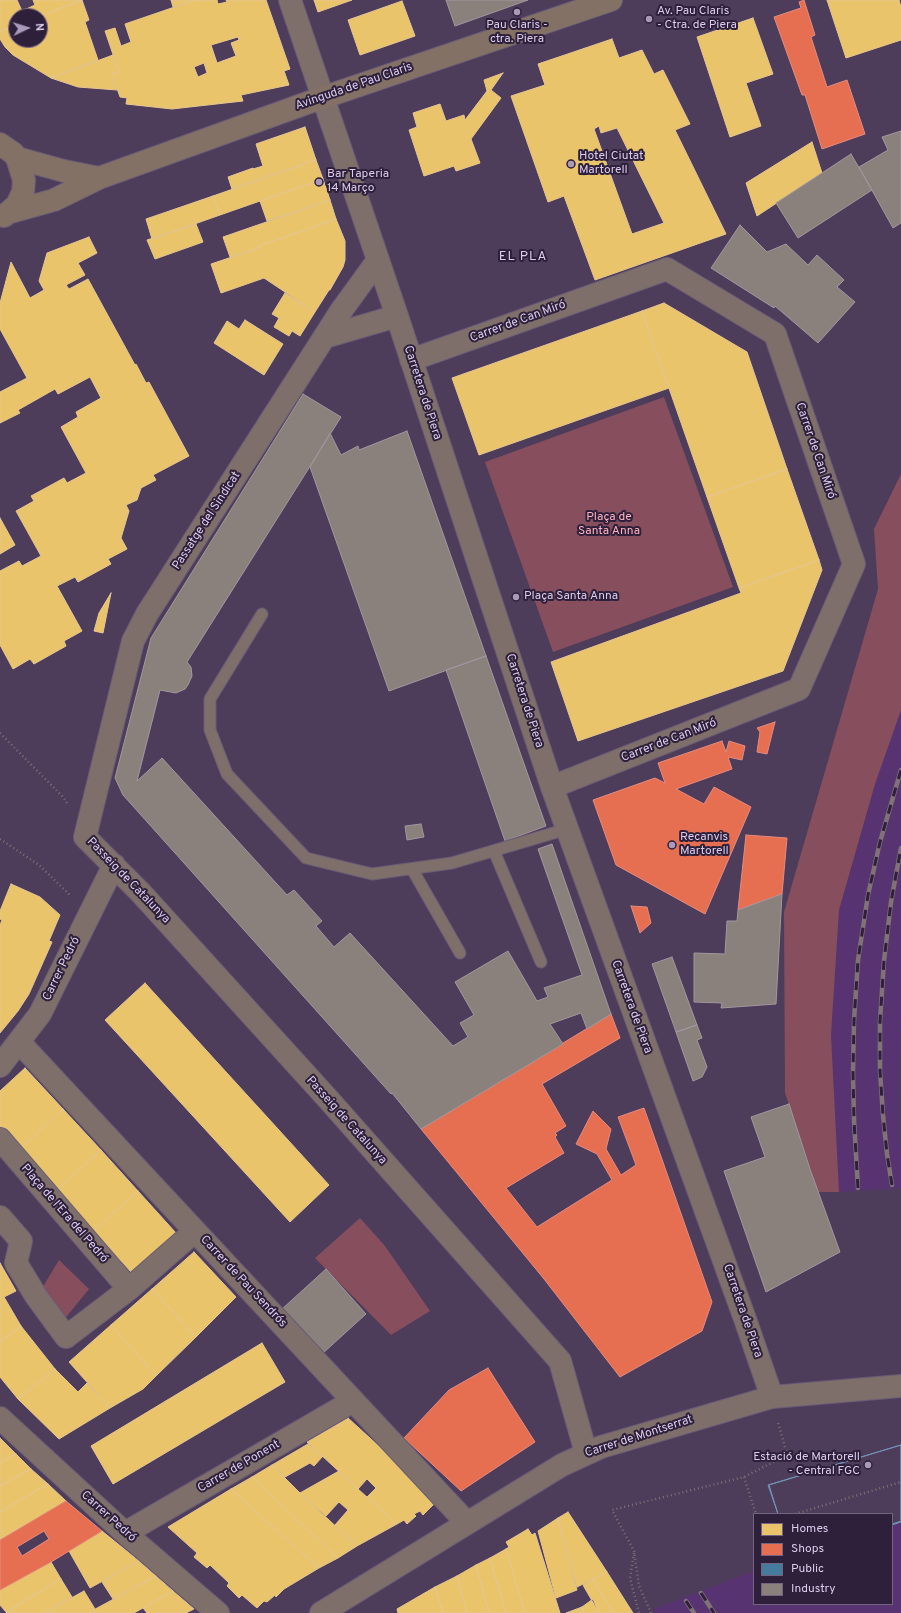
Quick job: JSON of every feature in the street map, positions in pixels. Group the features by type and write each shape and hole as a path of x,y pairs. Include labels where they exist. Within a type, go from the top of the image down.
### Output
{"main road":[{"name":"Avinguda de Pau Claris","path":"5,216 54,200 99,178 598,2"},
{"path":"0,144 13,153 17,158 24,180 22,192 17,205 5,216"},
{"path":"17,158 64,171 99,178"}],"street":[{"name":"Carretera de Piera","path":"290,0 397,316 552,787 772,1397"},
{"name":"Passatge del Sindicat","path":"91,807 133,641 147,614 325,337 378,260"},
{"name":"Carrer de Can Miró","path":"411,360 666,269 775,334 854,564 800,689 552,787"},
{"path":"325,337 397,316"},
{"name":"Passeig de Catalunya","path":"91,807 85,837 114,865 333,1105 560,1362 586,1453"},
{"name":"Carrer Pedró","path":"0,1066 40,1014 114,865"},
{"name":"Carrer de Pau Sendrós","path":"18,1042 467,1523"},
{"name":"Plaça de l'Era del Pedró","path":"0,1139 129,1289"},
{"path":"0,1217 21,1241 16,1263 36,1296 66,1337 129,1289 195,1231"},
{"name":"Carrer de Montserrat","path":"321,1613 371,1584 562,1465 586,1453 772,1397 901,1386"},
{"name":"Carrer de Ponent","path":"125,1533 353,1401"},
{"name":"Carrer Pedró","path":"0,1418 125,1533 218,1613"}],"lane":[{"path":"262,614 210,699 210,730 227,774 306,858 372,874 452,863 567,829"},
{"path":"494,851 541,962"},
{"path":"412,869 460,954"}],"path":[{"path":"0,733 63,797 85,837"},
{"path":"0,839 39,865 90,913"},
{"path":"651,1613 639,1586 634,1551 612,1510 744,1477 787,1455 772,1397"},
{"path":"744,1477 756,1513"},
{"path":"798,1513 901,1482"},
{"path":"634,1551 630,1578 640,1613"}],"shaded area":[{"path":"901,710 901,1019 898,1078 898,1132 901,1154 901,1188 839,1192 831,1035 839,910 875,784"},
{"path":"901,1522 901,1613 655,1613 654,1609 753,1571 753,1605 893,1605 893,1525"}],"green space":[{"name":"Plaça de Santa Anna","path":"664,397 733,587 553,652 485,462"},
{"path":"901,474 901,710 875,784 839,910 831,1035 839,1192 818,1192 785,1093 784,912 878,589 874,529"},
{"path":"360,1218 385,1246 430,1311 391,1335 315,1258"},
{"path":"59,1260 89,1289 63,1321 41,1290"}],"building: Homes":[{"path":"0,0 17,0 21,8 8,8 8,28 0,31"},
{"path":"33,0 82,0 48,13 48,8 28,8 35,5"},
{"path":"82,0 89,20 85,22 98,60 51,78 13,55 5,47 0,39 0,31 8,28 8,48 48,48 48,13"},
{"path":"171,0 195,0 173,7"},
{"path":"195,0 217,0 218,4 227,2 226,0 266,0 290,69 284,71 289,85 241,95 243,101 172,109 126,104 127,98 120,97 112,74 119,72 105,31 115,28 121,46 131,42 125,24","holes":["238,37 239,40 231,43 236,56 217,63 211,45","204,63 207,73 198,77 194,67"]},
{"path":"314,0 352,0 318,12"},
{"path":"827,0 899,0 901,7 901,40 846,58"},
{"path":"402,1 415,36 360,55 348,20"},
{"path":"753,18 773,74 746,83 761,126 730,137 697,37"},
{"name":"Hotel Ciutat Martorell","path":"612,39 619,58 642,50 654,74 663,70 690,124 675,130 726,234 595,280 564,196 548,202 511,96 545,85 538,64","holes":["599,126 601,133 617,128 664,223 632,234 594,129"]},
{"path":"113,55 119,72 112,74 117,90 78,87 51,78"},
{"path":"503,73 491,90 501,98 471,139 480,163 456,171 454,166 424,176 409,130 417,127 413,113 440,104 446,121 464,115 465,120 487,91 484,80"},
{"path":"305,127 316,160 232,189 228,177 263,166 256,144"},
{"path":"812,142 822,173 757,216 746,183"},
{"path":"316,160 323,179 220,215 213,196"},
{"path":"323,179 330,200 267,221 260,201"},
{"path":"213,196 220,215 152,239 146,219"},
{"path":"330,200 336,219 259,246 259,248 230,257 223,237"},
{"path":"336,219 345,241 345,260 343,267 330,290 315,312 264,278 221,293 211,264 259,248 259,246"},
{"path":"196,224 203,242 155,259 147,240"},
{"path":"89,237 97,253 78,263 85,275 66,285 69,289 88,279 135,365 136,364 146,383 149,382 189,456 153,475 156,480 141,488 137,500 126,505 129,511 121,538 127,549 108,559 111,564 78,582 75,577 57,586 82,631 64,641 66,646 34,664 30,659 13,669 0,645 0,571 19,561 22,566 41,556 16,511 34,501 31,496 64,478 67,483 86,473 61,427 78,417 76,412 101,398 90,377 58,394 55,389 18,410 20,413 0,423 0,392 27,378 0,329 0,303 11,262 30,298 44,290 39,281 47,253"},
{"path":"285,293 315,312 300,336 292,331 289,336 274,327 279,318 272,314"},
{"path":"664,303 747,352 787,469 707,497 642,311"},
{"path":"642,311 669,388 479,455 452,378"},
{"path":"245,320 283,344 264,375 214,343 227,321 239,329"},
{"path":"787,469 819,560 739,588 707,497"},
{"path":"0,518 15,545 0,554"},
{"path":"819,560 822,570 783,671 578,741 551,662 741,593 739,588"},
{"path":"111,593 103,633 94,631 99,613"},
{"path":"11,884 40,897 60,915 49,941 52,942 29,994 18,1011 0,1033 0,925 2,920 0,919 0,911"},
{"path":"145,983 329,1185 290,1222 105,1020"},
{"path":"25,1068 63,1109 19,1150 0,1129 0,1091"},
{"path":"63,1109 101,1150 56,1191 19,1150"},
{"path":"101,1150 138,1191 93,1231 56,1191"},
{"path":"138,1191 176,1233 132,1273 93,1231"},
{"path":"194,1252 236,1297 196,1337 152,1289"},
{"path":"0,1263 16,1291 4,1297 21,1326 0,1342"},
{"path":"152,1289 196,1337 156,1376 111,1325"},
{"path":"111,1325 156,1376 143,1389 110,1408 69,1362"},
{"path":"21,1326 55,1369 18,1399 0,1377 0,1342"},
{"path":"262,1343 285,1382 113,1484 91,1446"},
{"path":"55,1369 78,1392 87,1383 110,1408 59,1439 18,1399"},
{"path":"348,1418 438,1500 423,1515 420,1511 414,1514 416,1516 407,1524 404,1520 397,1524 367,1497 376,1488 367,1479 358,1489 307,1442"},
{"path":"0,1438 16,1454 0,1463"},
{"path":"308,1444 323,1456 314,1466 310,1463 285,1477 272,1465"},
{"path":"16,1454 31,1469 0,1486 0,1463"},
{"path":"272,1465 357,1546 338,1558 252,1477"},
{"path":"31,1469 48,1484 0,1512 0,1486"},
{"path":"339,1471 397,1524 357,1546 335,1525 348,1510 339,1502 326,1516 300,1493"},
{"path":"252,1477 338,1558 319,1568 231,1489"},
{"path":"48,1484 66,1501 0,1540 0,1512"},
{"path":"231,1489 319,1568 284,1589 276,1597 275,1595 267,1602 264,1601 257,1608 242,1595 239,1598 227,1586 229,1583 210,1565 207,1568 194,1557 197,1553 168,1527"},
{"path":"568,1512 607,1572 577,1587 558,1518"},
{"path":"558,1518 577,1590 556,1598 538,1531"},
{"path":"528,1529 532,1535 535,1533 560,1613 525,1613 506,1549 509,1547 506,1542"},
{"path":"102,1531 139,1561 90,1588 69,1551"},
{"path":"506,1549 525,1613 506,1613 490,1558"},
{"path":"490,1558 506,1613 489,1613 476,1565"},
{"path":"139,1561 156,1576 113,1599 102,1582"},
{"path":"51,1562 61,1579 6,1612 0,1605 0,1590"},
{"path":"476,1565 489,1613 467,1613 457,1576"},
{"path":"607,1572 633,1613 613,1613 593,1579"},
{"path":"156,1576 173,1591 134,1613 88,1613"},
{"path":"457,1576 467,1613 443,1613 435,1587"},
{"path":"61,1579 72,1597 44,1613 6,1612"},
{"path":"593,1579 613,1613 599,1613 583,1585"},
{"path":"435,1587 443,1613 398,1613 397,1609"},
{"path":"84,1591 95,1609 88,1613 44,1613"},
{"path":"173,1591 194,1609 186,1613 147,1613 143,1608"},
{"path":"593,1599 599,1613 584,1613 582,1607"},
{"path":"582,1607 584,1613 566,1613"}],"building: Shops":[{"path":"804,0 815,35 811,37 827,87 847,80 865,134 822,149 805,95 802,95 774,17 801,8 799,2"},
{"path":"775,722 767,754 757,752 760,732 757,728"},
{"name":"Recanvis Martorell","path":"722,741 726,752 729,741 745,746 742,760 728,757 732,769 676,789 704,804 714,787 751,807 705,914 616,865 593,800 655,778 665,783 658,763"},
{"path":"746,835 787,838 782,894 738,910"},
{"path":"631,906 647,907 651,923 640,933"},
{"path":"611,1014 620,1038 542,1084 566,1126 555,1133 557,1135 555,1137 564,1153 506,1188 537,1227 612,1180 597,1154 576,1144 593,1111 611,1129 606,1149 621,1175 636,1165 618,1117 644,1108 712,1302 702,1331 620,1377 544,1279 421,1129"},
{"path":"488,1368 535,1442 461,1491 404,1438 449,1390"},
{"path":"66,1501 102,1531 51,1562 0,1590 0,1540","holes":["44,1531 49,1539 22,1556 17,1547"]}],"building: Public":[{"name":"Estació de Martorell - Central FGC","path":"901,1445 901,1522 893,1525 893,1513 778,1513 768,1485"},
{"name":"Estació de Martorell - Central FGC","path":"901,1445 901,1521 893,1524 893,1513 778,1513 769,1485"}],"building: Industry":[{"path":"446,0 528,0 455,26"},
{"path":"901,131 901,223 893,228 859,167 888,150 882,137"},
{"path":"851,154 872,190 798,238 776,203"},
{"path":"740,225 767,252 786,244 808,265 817,255 844,280 837,287 855,302 818,343 775,306 774,308 711,268"},
{"path":"303,394 341,417 187,662 191,667 192,676 188,685 185,689 176,693 160,690 137,781 162,758 287,895 294,890 322,921 316,926 334,947 350,933 453,1046 468,1037 460,1023 474,1015 455,982 508,951 537,1001 548,997 544,988 582,975 538,849 552,844 611,1014 587,1029 581,1013 550,1024 563,1044 421,1129 392,1093 391,1094 123,795 115,778 151,638"},
{"path":"407,431 486,656 389,691 310,467 330,433 341,455 358,446 359,450"},
{"path":"486,656 546,826 505,841 446,670"},
{"path":"421,824 424,837 407,840 405,826"},
{"path":"782,894 776,1004 721,1008 722,1003 694,1002 694,953 725,954 727,921 737,921 738,910"},
{"path":"672,957 697,1025 676,1032 652,964"},
{"path":"697,1025 702,1038 697,1040 707,1067 702,1077 693,1081 676,1032"},
{"path":"789,1104 810,1169 840,1252 766,1292 724,1171 765,1157 751,1117"},
{"path":"326,1269 366,1314 322,1354 281,1310"}],"railway":[{"path":"858,1188 853,1073 854,1021 858,960 868,895 880,842 901,770"},
{"path":"892,1185 883,1115 880,1071 880,1021 884,961 891,902 901,848"},
{"path":"701,1593 714,1613"},
{"path":"686,1601 694,1613"}],"place":[{"name":"Pau Claris - ctra. Piera","path":"517,12"},
{"name":"Av. Pau Claris - Ctra. de Piera","path":"649,19"},
{"name":"Hotel Ciutat Martorell","path":"571,164"},
{"name":"Bar Taperia 14 Março","path":"319,182"},
{"name":"Plaça Santa Anna","path":"516,597"},
{"name":"Recanvis Martorell","path":"672,845"},
{"name":"Estació de Martorell - Central FGC","path":"868,1465"}],"district":[{"name":"EL PLA","path":"523,257"}]}
